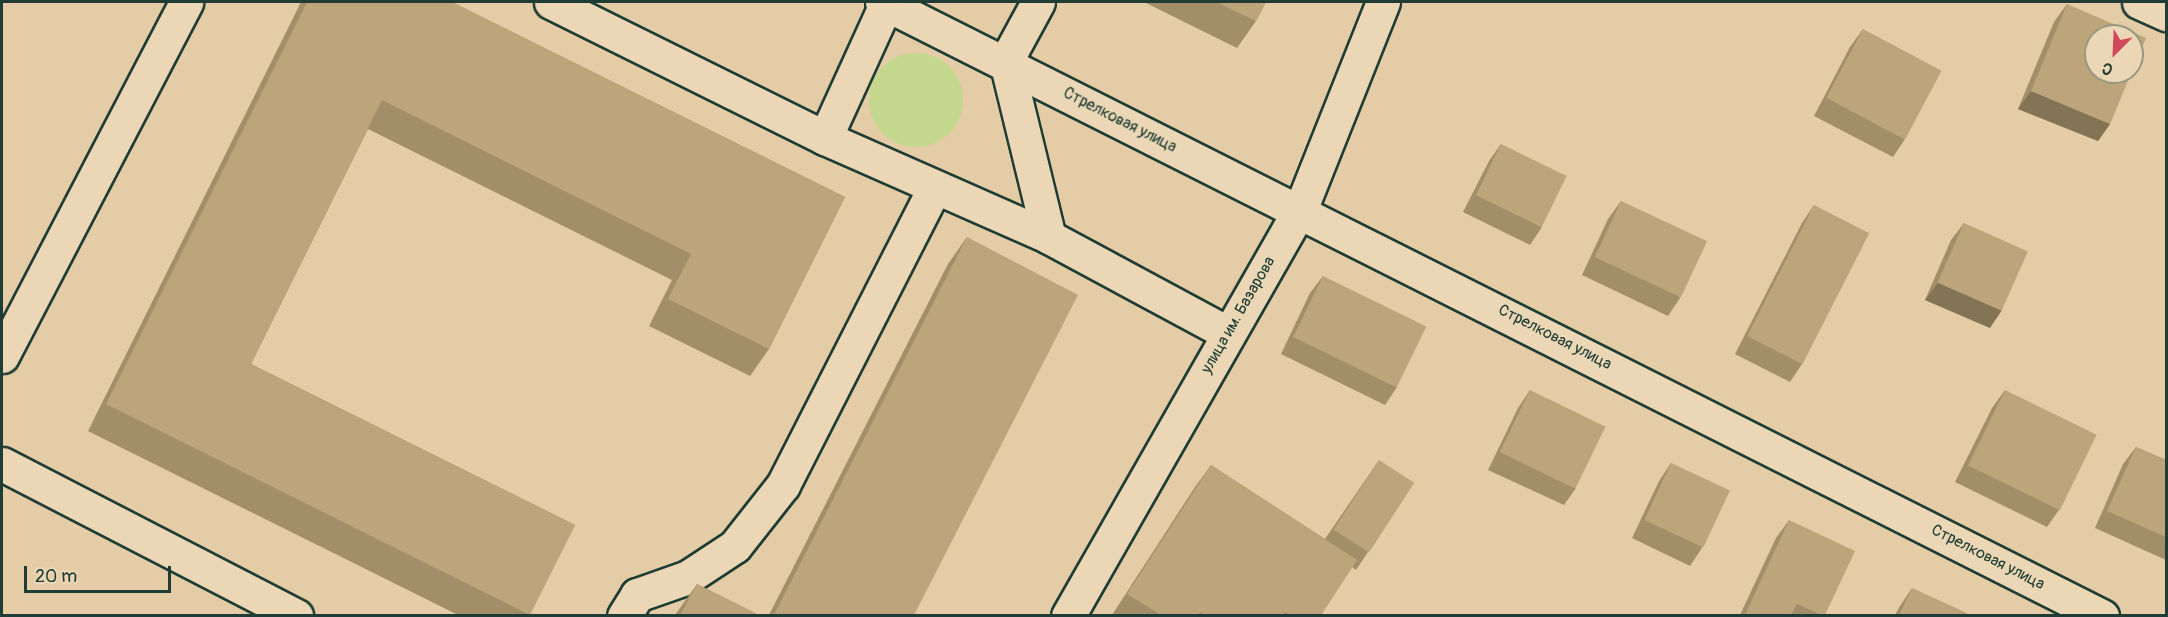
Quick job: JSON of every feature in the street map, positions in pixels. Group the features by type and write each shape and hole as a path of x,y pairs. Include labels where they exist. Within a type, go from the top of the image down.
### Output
{"street":[{"path":"2,356 186,2"},
{"path":"551,2 825,138 934,189 1049,237 1227,333"},
{"path":"1038,2 1006,62 1049,237"},
{"name":"улица им. Базарова","path":"1068,615 1227,333 1301,208 1383,2"},
{"path":"2139,2 2166,14"},
{"path":"825,138 884,3"},
{"name":"Стрелковая улица","path":"884,3 1301,208 2102,615"},
{"path":"624,615 637,596 688,577 735,546 783,485 934,189"},
{"path":"2,464 296,615"}],"green space":[{"path":"916,53 934,57 949,67 959,82 963,100 959,118 949,133 934,143 916,147 898,143 883,133 873,118 869,100 873,82 883,67 898,57"}],"building":[{"path":"307,2 452,2 845,197 769,349 668,299 691,254 382,100 251,364 575,525 530,615 106,404"},
{"path":"1216,2 1266,2 1256,21"},
{"path":"2067,4 2113,24 2084,24 2084,84 2127,84 2110,124 2031,91"},
{"path":"1863,29 1942,71 1905,140 1826,98"},
{"path":"1501,144 1567,176 1542,227 1476,195"},
{"path":"1621,201 1707,241 1681,297 1595,257"},
{"path":"1814,205 1869,233 1803,364 1747,336"},
{"path":"1964,223 2028,251 2002,311 1938,282"},
{"path":"967,237 1078,295 914,615 774,615"},
{"path":"1323,276 1426,326 1397,388 1293,337"},
{"path":"1530,390 1605,427 1575,489 1500,452"},
{"path":"2005,390 2097,435 2060,510 1968,465"},
{"path":"2136,447 2166,460 2166,537 2107,511"},
{"path":"1379,460 1414,483 1369,552 1334,530"},
{"path":"1671,463 1730,490 1703,548 1644,520"},
{"path":"1211,465 1357,560 1321,615 1291,615 1285,612 1283,615 1205,615 1200,612 1198,615 1161,615 1127,594"},
{"path":"1789,520 1855,551 1825,615 1797,604 1791,615 1745,615"},
{"path":"697,584 759,615 680,615"},
{"path":"1912,588 1967,613 1966,615 1899,615"}]}
